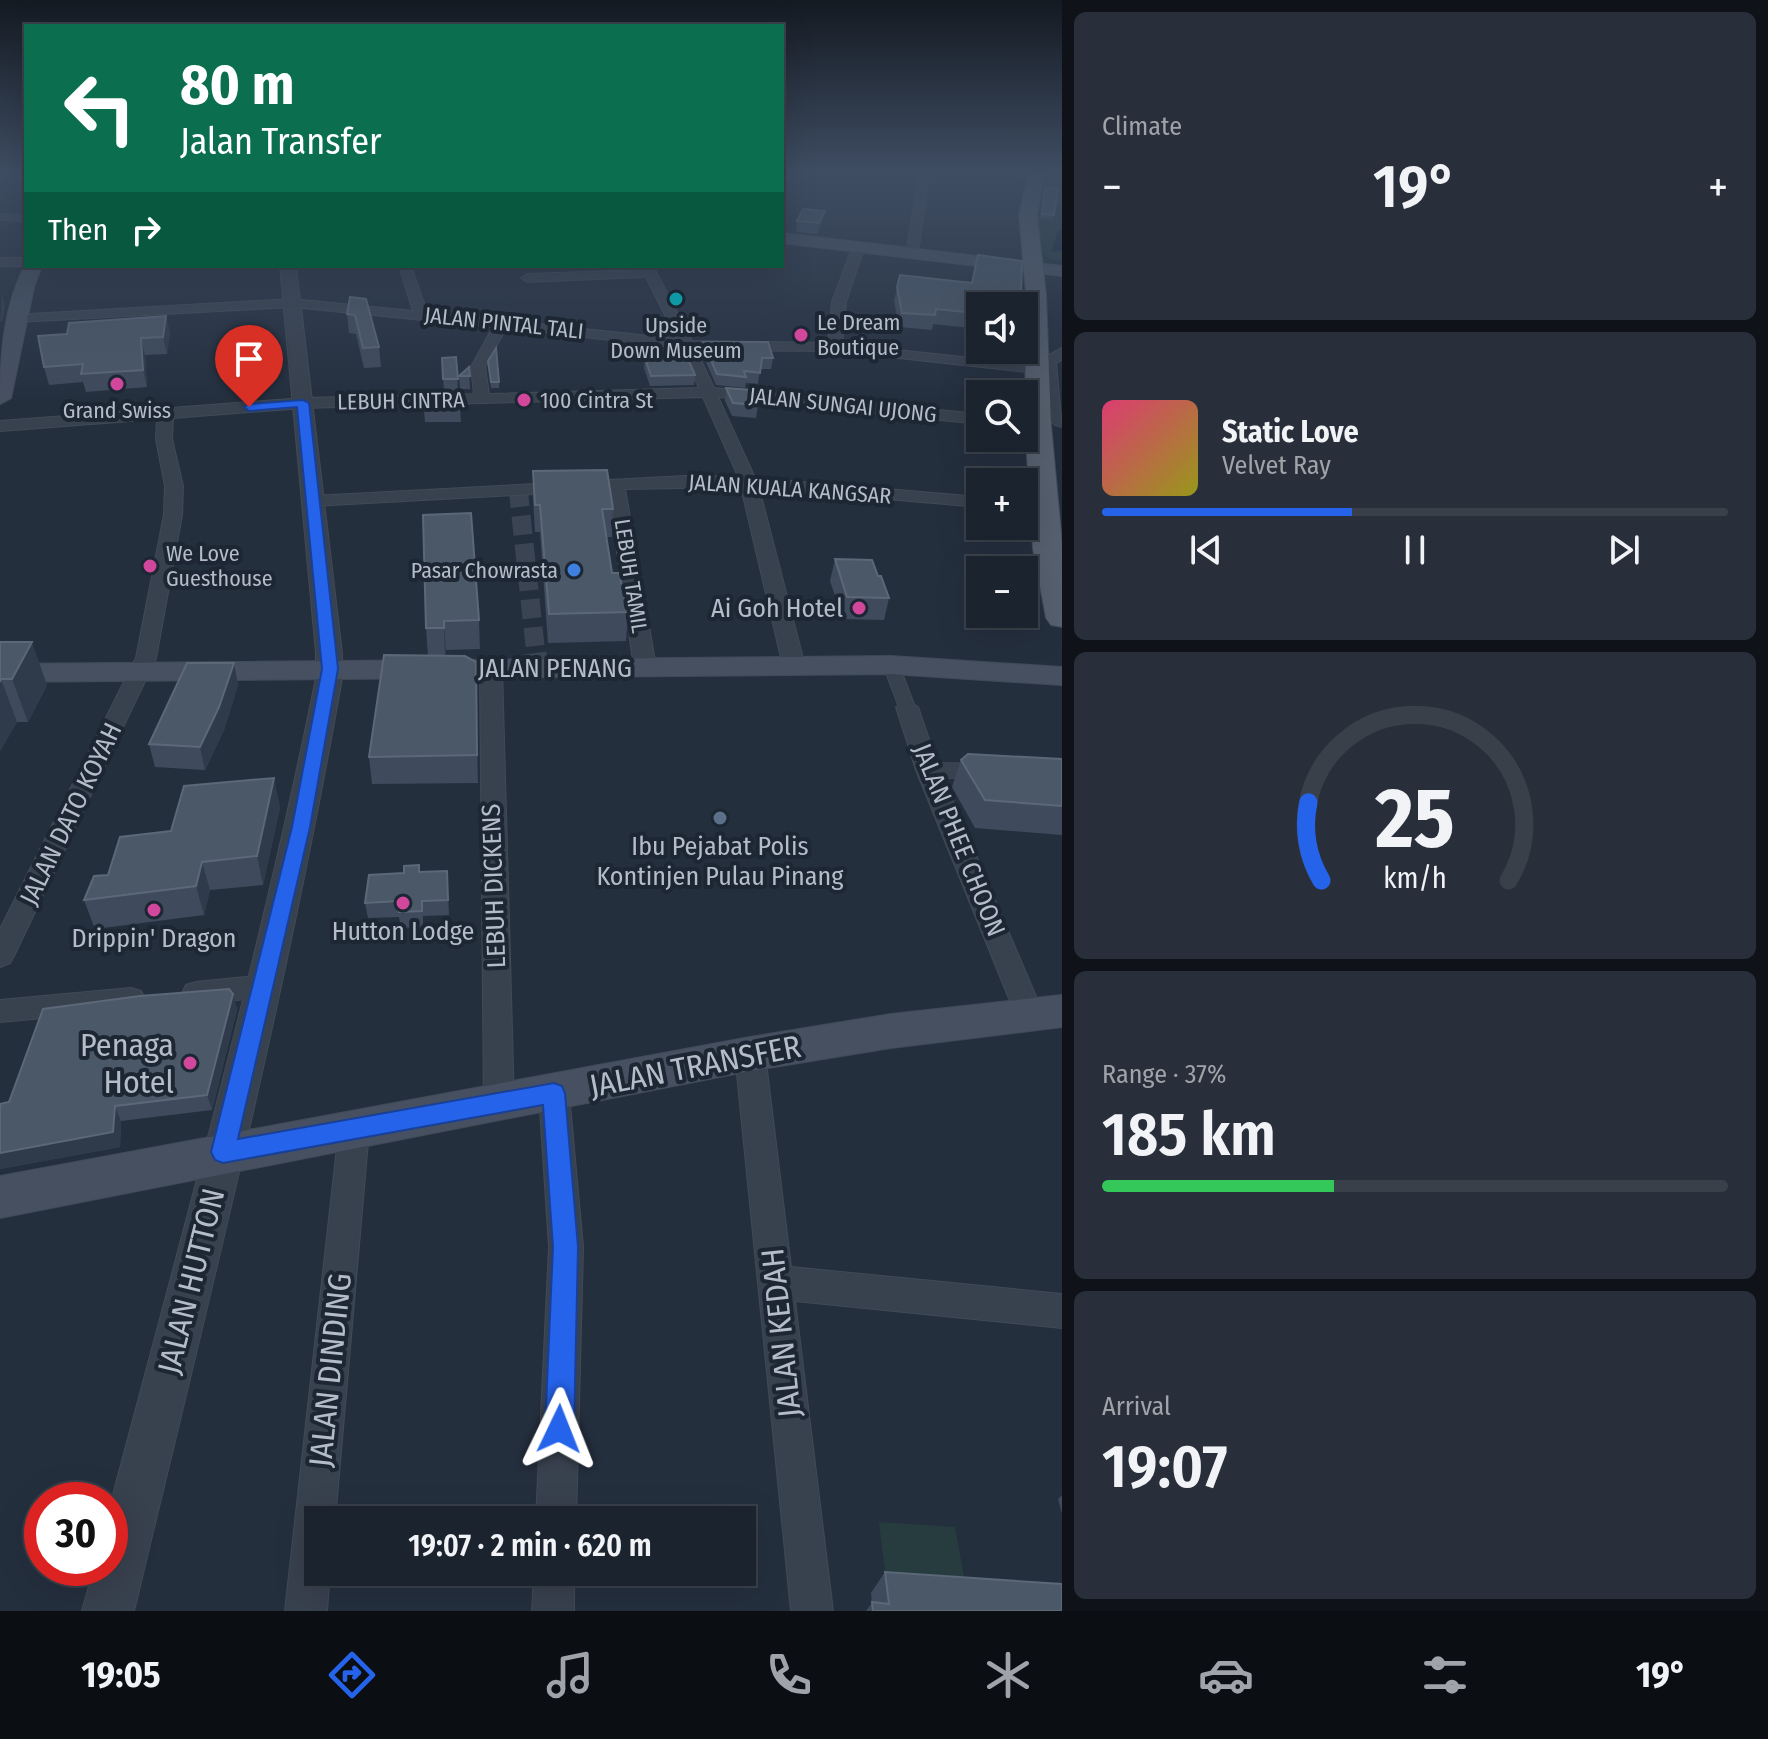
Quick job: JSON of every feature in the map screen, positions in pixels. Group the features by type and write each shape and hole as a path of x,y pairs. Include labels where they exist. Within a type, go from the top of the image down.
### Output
{"main road":[{"path":"845,249 1033,273 1062,271"},
{"path":"874,249 1033,273 1062,284"},
{"path":"1031,249 1034,292"},
{"path":"1033,273 1062,263"},
{"path":"0,398 32,268"},
{"path":"1036,364 1048,427 1036,506 1062,618"},
{"path":"1009,671 1062,657"},
{"name":"JALAN PENANG","path":"3,672 891,665 1062,676"},
{"name":"JALAN TRANSFER","path":"0,1197 223,1152 499,1104 750,1054 1045,1012"}],"street":[{"path":"835,347 838,306 857,251"},
{"path":"0,262 24,262"},
{"name":"JALAN HUTTON","path":"108,1611 265,986 301,827 330,669 288,268"},
{"path":"406,268 421,315"},
{"path":"527,278 648,270 686,343 749,483 794,666"},
{"name":"JALAN PINTAL TALI","path":"18,318 292,303 686,343 835,347 1036,369"},
{"path":"482,398 478,367 501,324"},
{"path":"1038,334 1062,350 1047,361 1048,427"},
{"name":"LEBUH CINTRA","path":"0,426 303,403 706,392"},
{"name":"JALAN SUNGAI UJONG","path":"706,392 966,418"},
{"name":"JALAN DATO KOYAH","path":"0,956 141,671 173,515 174,486 164,439 165,414"},
{"name":"JALAN KUALA KANGSAR","path":"313,501 685,481 749,483 966,501"},
{"name":"LEBUH TAMIL","path":"616,485 645,667"},
{"name":"JALAN PHEE CHOON","path":"891,665 928,770 1045,1012"},
{"name":"LEBUH DICKENS","path":"491,668 499,1104"},
{"path":"928,770 1017,774"},
{"path":"0,1011 265,986"},
{"name":"JALAN KEDAH","path":"750,1054 812,1611"},
{"path":"554,1093 566,1247 557,1506"},
{"name":"JALAN DINDING","path":"306,1611 354,1130"},
{"path":"775,1282 1062,1311"},
{"path":"553,1611 554,1586"}],"green space":[{"path":"1062,249 1062,261 1050,259 1039,251"},
{"path":"879,1522 955,1527 964,1577 885,1571"}],"building":[{"path":"978,255 1022,261 1021,292 966,292 966,312 936,309 935,315 902,313 897,287 900,275 972,283"},
{"path":"350,297 366,299 379,347 363,348 355,315 347,314"},
{"path":"166,316 163,337 141,338 143,370 81,374 83,364 44,367 38,336 67,334 69,323"},
{"path":"703,342 768,342 773,358 762,358 760,373 744,371 746,377 717,374"},
{"path":"496,348 499,382 491,382 488,361"},
{"path":"456,357 458,379 443,379 442,358"},
{"path":"645,358 688,359 695,375 651,376"},
{"path":"469,367 470,376 459,376"},
{"path":"726,388 752,390 758,405 733,403"},
{"path":"440,394 459,394 460,409 424,409"},
{"name":"Pasar Chowrasta","path":"607,470 613,509 602,509 612,573 619,573 628,612 549,614 540,505 535,505 533,471"},
{"path":"471,513 479,620 444,621 444,628 426,628 423,515"},
{"path":"835,559 872,560 889,598 847,597"},
{"path":"0,642 32,642 12,679 1,679 0,682"},
{"path":"384,655 465,656 476,662 477,755 369,757"},
{"path":"187,663 234,663 219,707 200,747 149,744"},
{"path":"968,754 1062,759 1062,806 985,800 961,760"},
{"path":"274,778 257,856 202,862 196,886 84,900 94,876 108,875 120,837 171,831 184,786"},
{"path":"419,865 419,872 447,871 448,900 422,901 422,911 399,912 399,901 365,903 369,875 404,873 404,866"},
{"path":"229,989 233,994 207,1095 115,1106 113,1132 0,1153 0,1104 9,1102 43,1009 140,996"},
{"path":"885,1572 1062,1584 1062,1611 873,1611 872,1602 889,1604"}],"tunnel":[{"path":"518,488 536,655"},
{"path":"535,653 537,668"}],"place":[{"name":"Upside Down Museum","path":"676,299"},
{"name":"Le Dream Boutique","path":"801,335"},
{"name":"Grand Swiss","path":"117,384"},
{"name":"100 Cintra St","path":"524,400"},
{"name":"We Love Guesthouse","path":"150,566"},
{"name":"Pasar Chowrasta","path":"574,570"},
{"name":"Ai Goh Hotel","path":"859,608"},
{"name":"Ibu Pejabat Polis Kontinjen Pulau Pinang","path":"720,818"},
{"name":"Hutton Lodge","path":"403,903"},
{"name":"Drippin' Dragon","path":"154,910"},
{"name":"Penaga Hotel","path":"190,1063"}],"route":[{"path":"249,407 303,403 330,669 301,827 223,1152 554,1093 566,1247 559,1429"}]}
